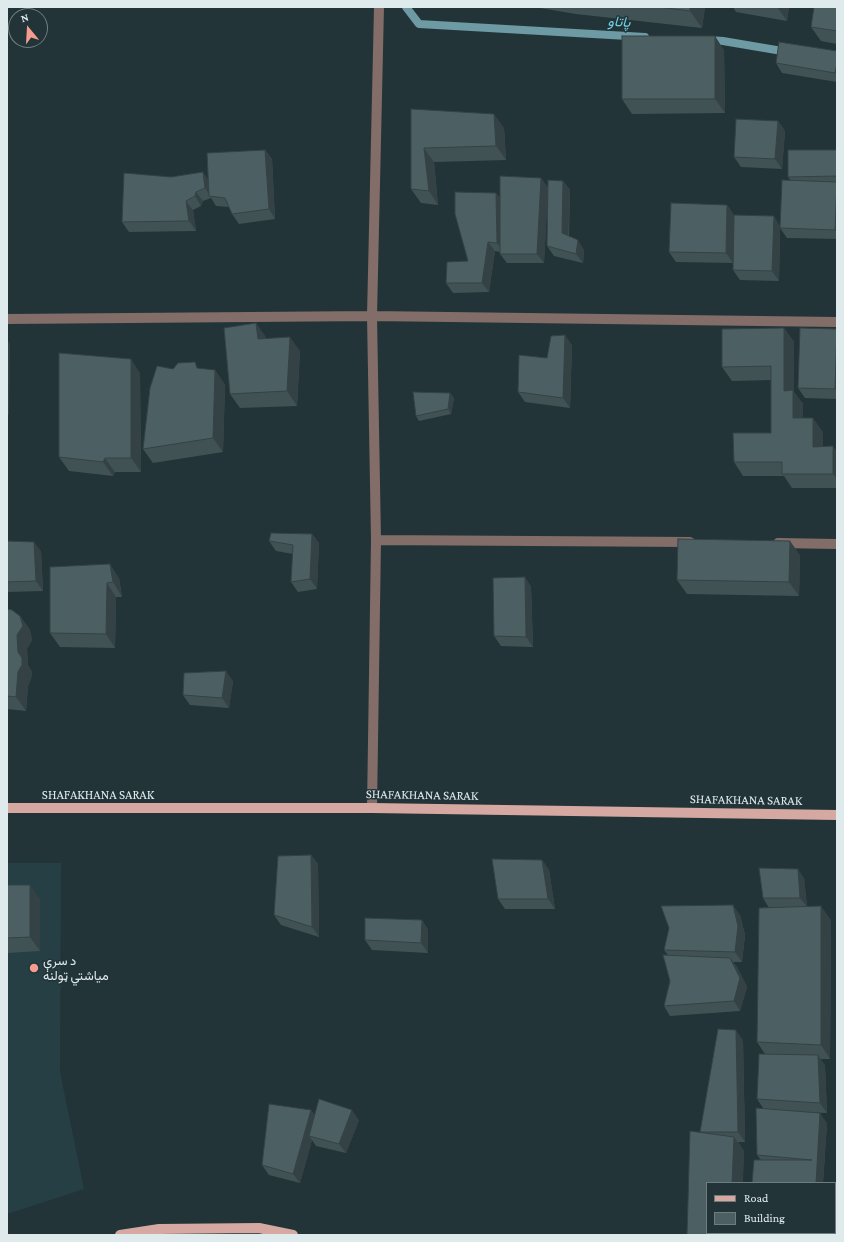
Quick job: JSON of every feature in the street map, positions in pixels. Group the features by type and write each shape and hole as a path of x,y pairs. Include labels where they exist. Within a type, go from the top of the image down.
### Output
{"main road":[{"name":"SHAFAKHANA SARAK","path":"7,808 372,808 837,815"},
{"path":"120,1235 159,1229 259,1228 293,1235"}],"street":[{"path":"372,808 376,540 372,316 379,7"},
{"path":"7,319 372,316 837,322"},
{"path":"376,540 702,542"},
{"path":"766,543 837,544"}],"shaded area":[{"name":"د سرې مياشتي ټولنه","path":"7,863 61,863 60,1072 84,1189 7,1214"}],"building":[{"path":"659,7 690,7 690,11"},
{"path":"814,7 837,7 837,31 811,27"},
{"path":"622,36 715,36 715,99 622,99"},
{"path":"779,42 837,51 835,73 776,63"},
{"path":"411,109 494,114 496,146 424,148 429,191 411,189"},
{"path":"736,119 778,121 775,159 734,157"},
{"path":"265,150 269,209 232,214 225,198 209,196 207,153"},
{"path":"788,150 837,150 837,176 788,177"},
{"path":"203,172 205,188 196,192 195,196 186,201 189,221 122,222 124,173 171,177"},
{"path":"500,176 541,178 537,254 500,254"},
{"path":"548,180 563,181 562,233 578,240 576,254 547,246"},
{"path":"782,180 837,182 835,230 780,228"},
{"path":"455,192 496,193 497,243 488,242 482,283 446,283 447,262 468,261 455,214"},
{"path":"671,203 727,205 726,253 669,252"},
{"path":"734,215 774,216 772,271 733,270"},
{"path":"256,323 258,339 290,337 287,391 230,394 224,328"},
{"path":"784,328 784,391 793,390 793,418 813,418 813,447 833,446 833,474 782,474 782,462 734,462 733,433 771,433 771,366 722,367 722,329"},
{"path":"800,328 837,329 835,389 798,388"},
{"path":"565,335 563,398 518,392 519,355 547,358 551,336"},
{"path":"59,353 131,359 131,458 105,458 103,462 59,457"},
{"path":"195,362 197,368 215,370 213,438 143,449 150,388 157,366 173,369 178,363"},
{"path":"413,392 450,393 448,409 416,416"},
{"path":"271,533 312,534 310,579 291,582 293,545 269,541"},
{"path":"678,539 790,541 789,582 677,580"},
{"path":"7,541 34,542 36,581 7,582"},
{"path":"110,564 113,582 107,583 106,634 50,633 50,567"},
{"path":"525,577 526,637 494,636 493,578"},
{"path":"7,609 12,610 20,616 23,626 17,635 18,652 22,658 22,665 18,672 16,697 7,696"},
{"path":"226,671 222,698 183,695 184,673"},
{"path":"311,855 312,927 274,915 278,856"},
{"path":"492,859 542,860 548,899 498,899"},
{"path":"759,868 798,869 800,898 763,898"},
{"path":"7,885 30,885 30,937 7,938"},
{"path":"733,905 738,926 735,952 664,950 669,928 661,906"},
{"path":"821,906 821,1045 757,1042 759,908"},
{"path":"365,918 422,920 421,943 365,940"},
{"path":"663,955 730,958 740,978 734,1001 664,1006 670,981"},
{"path":"718,1029 736,1030 738,1132 700,1132"},
{"path":"759,1054 818,1055 820,1103 757,1099"},
{"path":"319,1099 352,1110 339,1144 309,1136"},
{"path":"269,1104 311,1110 293,1174 262,1165"},
{"path":"756,1108 820,1113 816,1182 752,1182 754,1160 812,1160 757,1155"},
{"path":"690,1131 734,1137 732,1182 706,1182 706,1234 730,1235 687,1235"},
{"path":"754,1234 792,1234 792,1235"}],"waterway":[{"name":"پاتاو","path":"406,7 419,24 645,37"},
{"name":"پاتاو","path":"708,40 723,41 788,52"}],"place":[{"name":"د سرې مياشتي ټولنه","path":"34,968"}]}
